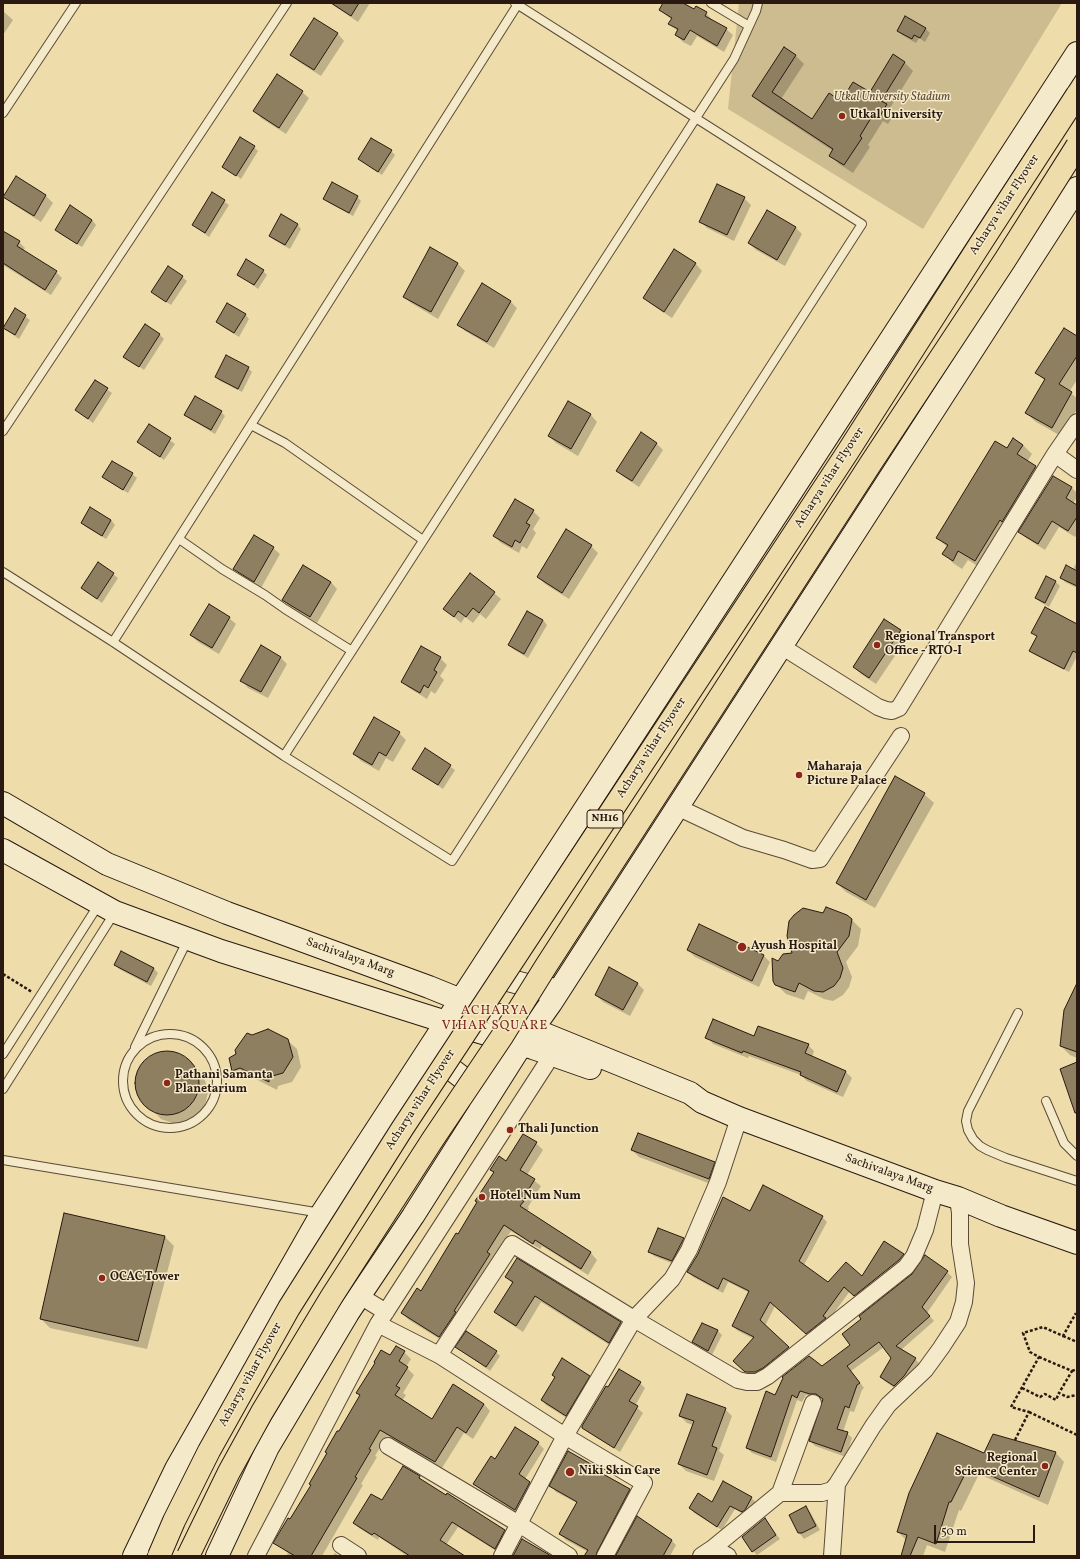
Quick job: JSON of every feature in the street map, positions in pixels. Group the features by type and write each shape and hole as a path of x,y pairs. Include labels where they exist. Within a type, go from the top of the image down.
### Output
{"highway":[{"name":"Acharya vihar Flyover","path":"159,1556 174,1521 209,1451 289,1308 402,1129 843,459 978,246 1077,96"},
{"name":"NH16","path":"188,1556 229,1472 262,1412 332,1296 433,1139 503,1035 871,462 1005,260 1077,146"}],"street":[{"path":"134,1556 176,1469 322,1213 426,1054 459,1000 479,972 1077,53"},
{"path":"217,1556 268,1447 348,1313 413,1216 527,1036 560,989 1077,188"},
{"path":"781,646 878,707 892,711 899,708 905,702 1055,454 1077,422"},
{"path":"1055,454 1077,470"},
{"path":"677,806 743,838 812,860 820,859 901,736"},
{"name":"Sachivalaya Marg","path":"3,803 107,864 227,913 421,984 459,1000 527,1036 552,1055 689,1103 702,1102"},
{"path":"3,850 107,908 221,951 446,1022 527,1036"},
{"path":"479,972 542,989 560,989"},
{"name":"Sachivalaya Marg","path":"527,1036 575,1047 690,1093 702,1102 739,1118 1077,1243"},
{"path":"426,1054 442,1062 468,1082 475,1090 479,1100 478,1114"},
{"path":"256,1556 382,1318 552,1055"},
{"path":"502,1556 565,1436 634,1319 672,1279 689,1250 718,1182 739,1118"},
{"path":"439,1355 512,1244 634,1319 738,1380 757,1382 774,1371 906,1267 914,1256 925,1230 935,1191"},
{"path":"780,1493 822,1493 832,1490 873,1426 888,1406 925,1370 942,1348 958,1322 964,1302 966,1283 960,1244 960,1213 958,1198"},
{"path":"360,1296 382,1318 565,1436 644,1483 605,1556"},
{"path":"707,1552 780,1493 813,1403"},
{"path":"388,1446 519,1524 569,1556"},
{"path":"832,1556 837,1484"},
{"path":"341,1545 358,1556"},
{"path":"707,1552 728,1556"}],"lane":[{"path":"3,113 76,3"},
{"path":"3,430 287,3"},
{"path":"711,3 750,26"},
{"path":"284,756 734,59 750,26 758,3"},
{"path":"3,572 113,642 284,756 452,861 561,690 740,416 862,224 517,4 113,642"},
{"path":"251,425 285,443 423,540"},
{"path":"179,539 222,569 352,651"},
{"path":"3,1054 39,997 107,908"},
{"path":"3,1089 107,908"},
{"path":"132,1051 144,1041 159,1034 175,1033 191,1038 204,1047 213,1061 217,1077 216,1094 209,1108 197,1120 182,1127 167,1129 153,1125 140,1118 130,1107 124,1094 122,1079 125,1064 188,939"},
{"path":"1018,1013 968,1111 966,1121 968,1130 973,1139 987,1150 1006,1158 1077,1181"},
{"path":"1046,1101 1064,1143 1077,1156"},
{"path":"3,1160 322,1213"}],"path":[{"path":"3,974 39,997"},
{"path":"1063,1336 1076,1313"},
{"path":"1077,1342 1043,1327 1023,1332 1030,1352 1072,1370 1077,1369"},
{"path":"1039,1357 1011,1407 1029,1412 1077,1435"},
{"path":"1022,1388 1040,1397 1045,1394 1056,1400 1072,1370"},
{"path":"1059,1393 1067,1397 1077,1395"},
{"path":"1015,1440 1029,1412"}],"green space":[{"name":"Utkal University Stadium","path":"739,3 1062,3 923,229 728,109"}],"building":[{"path":"331,3 359,3 351,16"},
{"path":"663,3 683,3 694,9 696,6 707,12 705,16 727,28 717,46 690,30 684,40 675,35 678,29 668,24 672,18 659,10"},
{"path":"905,16 926,28 920,38 914,35 912,39 897,31"},
{"path":"314,18 338,33 314,70 290,55"},
{"path":"784,47 796,55 772,92 812,119 829,93 841,101 853,82 870,92 893,54 905,62 881,101 887,104 880,116 874,113 860,136 862,138 844,165 829,156 833,149 752,96"},
{"path":"277,74 303,91 279,128 253,111"},
{"path":"240,137 255,146 236,176 222,167"},
{"path":"371,138 392,150 378,172 358,159"},
{"path":"16,176 46,195 34,216 3,197"},
{"path":"332,182 358,196 349,213 323,199"},
{"path":"717,184 745,197 727,235 699,222"},
{"path":"212,192 225,200 205,233 192,225"},
{"path":"70,205 92,220 77,244 55,230"},
{"path":"767,210 796,227 777,260 748,243"},
{"path":"281,214 298,224 285,245 269,236"},
{"path":"3,231 20,241 17,246 57,271 45,290 3,263"},
{"path":"430,247 458,263 431,312 403,297"},
{"path":"674,249 696,263 664,312 643,298"},
{"path":"246,259 264,270 254,285 237,275"},
{"path":"168,266 183,276 166,302 151,292"},
{"path":"482,283 511,301 487,342 457,325"},
{"path":"227,303 246,314 234,333 216,322"},
{"path":"15,308 26,315 15,335 3,328"},
{"path":"145,324 160,334 139,367 123,357"},
{"path":"1064,328 1077,336 1077,356 1059,384 1072,392 1052,428 1025,413 1045,379 1035,373"},
{"path":"226,355 249,367 238,389 215,377"},
{"path":"95,380 108,388 88,419 75,410"},
{"path":"195,396 222,411 211,430 184,415"},
{"path":"568,401 591,414 571,449 548,436"},
{"path":"149,424 171,438 160,457 137,442"},
{"path":"641,432 657,443 632,481 616,471"},
{"path":"1013,438 1023,445 1017,454 1036,466 1002,522 1000,520 975,561 958,551 953,561 942,554 948,545 936,538 995,441 1007,448"},
{"path":"112,461 133,473 123,490 102,477"},
{"path":"1053,476 1072,487 1066,498 1077,505 1077,517 1068,531 1052,521 1038,544 1018,532"},
{"path":"515,499 534,510 526,523 530,525 520,543 515,540 512,547 493,536"},
{"path":"90,507 111,520 102,536 81,523"},
{"path":"566,529 592,545 562,593 537,577"},
{"path":"254,535 274,547 254,582 233,569"},
{"path":"98,562 114,573 97,599 81,588"},
{"path":"303,565 331,582 310,617 282,600"},
{"path":"1066,565 1077,571 1077,586 1060,578"},
{"path":"470,573 495,592 479,613 473,608 466,617 458,611 454,617 443,609"},
{"path":"1046,576 1056,581 1045,603 1035,598"},
{"path":"209,604 230,617 212,648 190,635"},
{"path":"1045,607 1077,624 1077,653 1073,651 1064,669 1029,651 1037,636 1031,633"},
{"path":"527,611 543,620 524,654 508,645"},
{"path":"884,619 901,630 869,678 853,667"},
{"path":"261,645 281,657 261,692 240,681"},
{"path":"421,646 441,657 434,670 437,672 428,688 424,685 420,693 401,682"},
{"path":"374,717 400,732 386,756 379,752 372,765 353,754"},
{"path":"425,748 451,765 438,785 412,769"},
{"path":"895,776 925,793 866,900 836,883"},
{"path":"826,907 847,915 852,919 849,936 837,952 843,968 840,978 834,986 823,992 814,991 799,983 795,992 775,985 773,981 772,958 778,961 783,954 792,953 787,936 789,921 803,908 823,913"},
{"path":"699,924 764,955 752,981 687,950"},
{"path":"121,951 154,968 147,982 114,965"},
{"path":"609,967 638,983 623,1010 595,995"},
{"path":"1077,983 1077,1052 1060,1046 1064,1010"},
{"path":"713,1019 754,1036 758,1026 809,1044 805,1053 846,1071 837,1092 800,1075 801,1072 743,1051 742,1053 705,1038"},
{"path":"268,1029 288,1039 293,1057 283,1073 269,1077 269,1082 240,1068 232,1071 229,1058 236,1054 235,1050 247,1033 252,1035"},
{"name":"Pathani Samanta Planetarium","path":"167,1051 179,1053 190,1060 197,1071 199,1083 197,1095 190,1106 179,1113 167,1115 155,1113 144,1106 137,1095 135,1083 137,1071 144,1060 155,1053"},
{"path":"1077,1062 1077,1113 1075,1113 1060,1069"},
{"path":"638,1133 715,1162 709,1179 631,1150"},
{"path":"523,1134 537,1142 520,1170 535,1179 520,1206 591,1252 581,1269 535,1240 533,1244 504,1225 487,1252 490,1254 454,1311 456,1312 439,1337 401,1313 417,1288 421,1291 456,1233 458,1234 477,1202 475,1201 494,1172 490,1170 499,1156 506,1161"},
{"path":"763,1185 823,1216 799,1261 828,1282 846,1262 862,1276 884,1241 904,1254 899,1260 854,1296 844,1287 823,1316 826,1318 806,1334 770,1302 760,1320 789,1347 763,1368 755,1372 745,1372 733,1361 754,1337 732,1326 749,1291 723,1278 718,1289 687,1272 698,1254 723,1197 750,1211"},
{"name":"OCAC Tower","path":"64,1213 165,1236 138,1341 40,1319"},
{"path":"658,1228 684,1238 672,1261 648,1252"},
{"path":"925,1255 948,1271 922,1307 930,1316 896,1346 916,1358 904,1376 894,1386 880,1377 891,1358 879,1342 847,1366 860,1383 857,1385 849,1408 845,1406 837,1429 848,1432 841,1452 809,1441 823,1399 816,1394 800,1391 797,1398 792,1395 771,1457 746,1448 766,1391 775,1395 783,1378 782,1377 809,1356 822,1366 850,1345 842,1334 861,1319 859,1316 912,1274"},
{"path":"517,1258 621,1322 609,1343 535,1296 516,1326 494,1312 513,1282 505,1277"},
{"path":"702,1323 718,1330 708,1351 692,1342"},
{"path":"466,1331 497,1351 486,1367 455,1347"},
{"path":"396,1346 405,1351 399,1361 408,1367 396,1386 400,1388 395,1395 432,1419 453,1384 484,1404 466,1433 457,1427 435,1462 380,1430 369,1449 371,1450 355,1477 357,1478 311,1556 295,1556 273,1543 311,1485 309,1484 327,1453 325,1452 360,1395 356,1393 375,1363 374,1362 381,1350 390,1355"},
{"path":"562,1358 590,1376 566,1416 541,1400 555,1377 552,1375"},
{"path":"619,1369 641,1382 629,1401 638,1406 614,1448 582,1428 582,1426 606,1386 608,1387"},
{"path":"687,1394 726,1408 712,1446 717,1448 707,1475 678,1464 694,1421 679,1416"},
{"path":"515,1427 539,1442 519,1474 530,1482 515,1510 473,1484 491,1456 495,1459"},
{"path":"937,1433 984,1453 993,1434 1056,1452 1039,1497 969,1466 951,1502 949,1502 936,1544 918,1537 910,1556 901,1556 907,1535 897,1532 909,1493"},
{"path":"568,1451 596,1467 594,1469 630,1489 596,1556 584,1556 588,1550 559,1534 577,1502 549,1486"},
{"path":"403,1466 420,1476 419,1478 446,1495 447,1493 505,1530 495,1549 452,1522 440,1540 465,1556 410,1556 374,1533 372,1535 353,1523 371,1494 382,1500"},
{"path":"723,1481 752,1497 745,1510 742,1512 730,1506 717,1527 689,1508 698,1493 712,1502"},
{"path":"806,1506 816,1526 802,1533 798,1533 789,1515"},
{"path":"637,1516 672,1540 663,1556 616,1555"},
{"path":"765,1518 776,1535 752,1552 742,1537"},
{"path":"522,1539 548,1554 551,1556 513,1556"}],"place":[{"name":"Utkal University","path":"842,116"},
{"name":"Regional Transport Office - RTO-I","path":"877,645"},
{"name":"Maharaja Picture Palace","path":"799,775"},
{"name":"Ayush Hospital","path":"742,947"},
{"name":"Pathani Samanta Planetarium","path":"167,1083"},
{"name":"Thali Junction","path":"510,1130"},
{"name":"Hotel Num Num","path":"482,1197"},
{"name":"OCAC Tower","path":"102,1278"},
{"name":"Regional Science Center","path":"1045,1466"},
{"name":"Niki Skin Care","path":"570,1472"}],"district":[{"name":"ACHARYA VIHAR SQUARE","path":"495,1020"}]}
